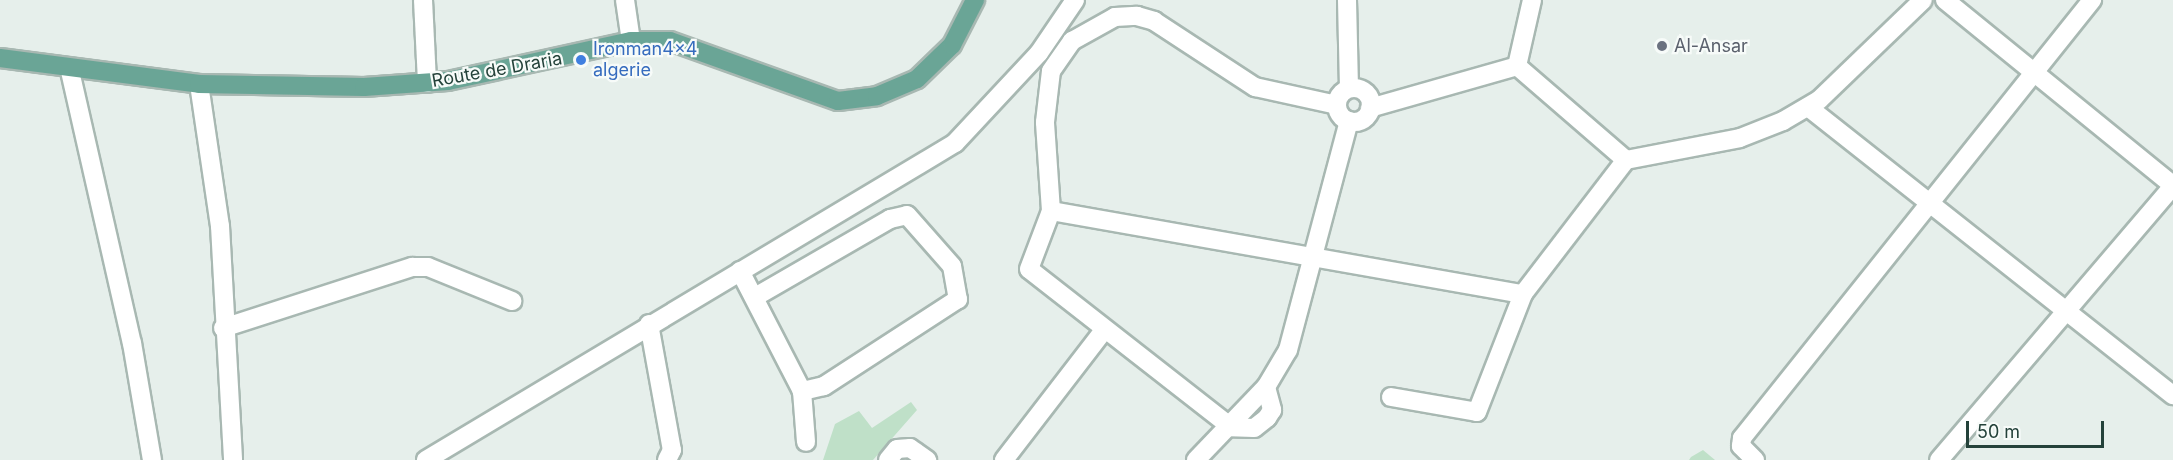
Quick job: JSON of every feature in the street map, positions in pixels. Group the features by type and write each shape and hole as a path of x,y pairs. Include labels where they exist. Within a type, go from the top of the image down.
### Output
{"main road":[{"name":"Route de Draria","path":"0,58 70,71 199,84 427,83 543,64 631,41 670,40 838,101 877,96 917,79 952,45 975,0"}],"street":[{"path":"423,0 427,83"},
{"path":"625,0 631,41"},
{"path":"426,460 955,143 1039,53 1076,0"},
{"path":"1337,105 1349,88 1347,0"},
{"path":"1517,66 1532,0"},
{"path":"1391,396 1477,412 1524,294 1626,160 1740,138 1808,106 1923,0"},
{"path":"1939,460 2173,185 1945,0"},
{"path":"1750,458 1740,446 1742,438 2091,0"},
{"path":"1231,427 1029,269 1052,211 1045,122 1051,71 1072,41 1115,17 1154,21 1255,87 1337,105 1349,121"},
{"path":"1349,121 1364,118 1370,108 1517,66"},
{"path":"1517,66 1626,160"},
{"path":"70,71 132,343 152,460"},
{"path":"199,84 220,226 223,328 233,460"},
{"path":"1349,88 1365,92 1370,108"},
{"path":"1808,106 1926,205 2173,395"},
{"path":"1196,460 1231,427 1266,387 1288,350 1315,259 1349,121"},
{"path":"1052,211 1524,294"},
{"path":"755,297 890,219 907,215 952,266 958,299 824,386 802,391"},
{"path":"223,328 411,267 428,267 512,301"},
{"path":"740,271 755,297 787,372 802,391 806,442"},
{"path":"650,324 672,450 667,460"},
{"path":"1004,460 1105,329"},
{"path":"888,460 897,449 910,448 927,460"}],"green space":[{"path":"911,402 917,410 873,460 823,460 835,424 859,411 872,428"},
{"path":"1703,450 1715,460 1689,460 1691,457"}],"place":[{"name":"Al-Ansar","path":"1662,46"},
{"name":"Ironman4x4 algerie","path":"581,60"}]}
